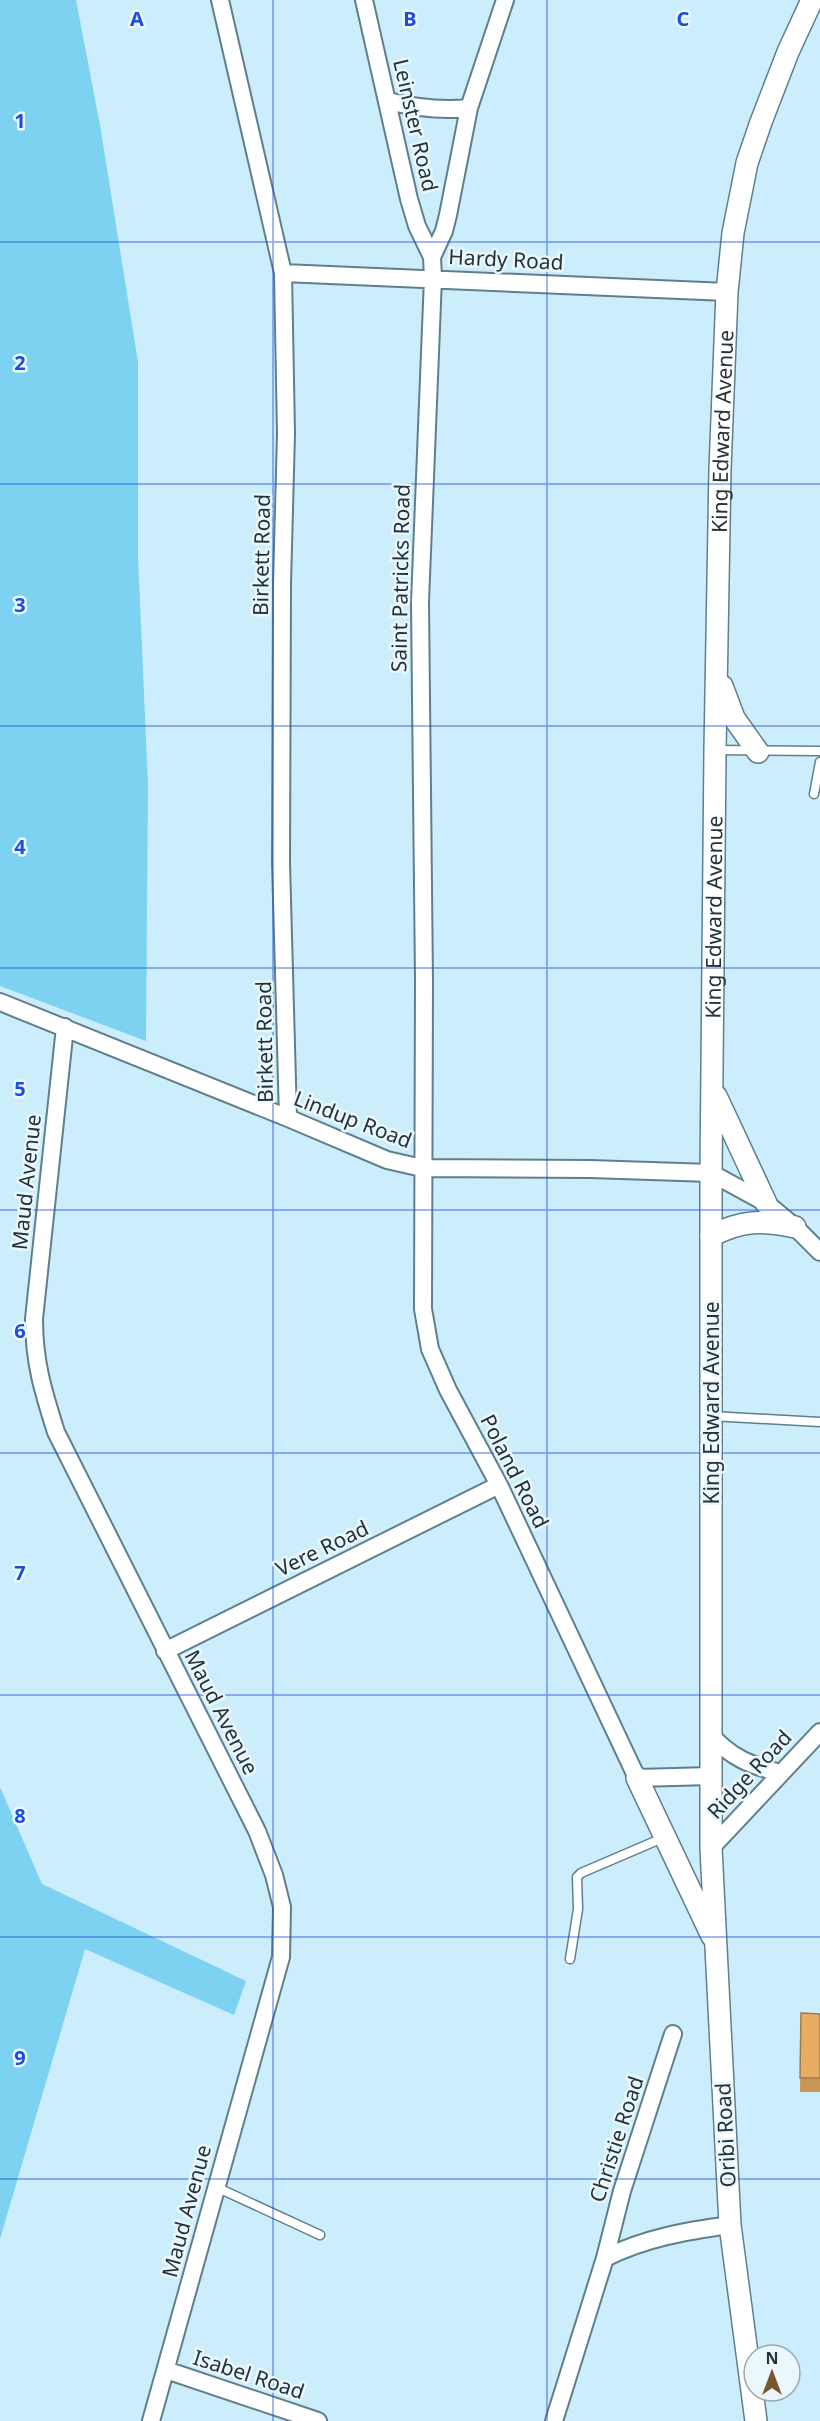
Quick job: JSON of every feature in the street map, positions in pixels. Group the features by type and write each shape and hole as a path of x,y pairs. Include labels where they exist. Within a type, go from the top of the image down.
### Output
{"street":[{"name":"Birkett Road","path":"220,0 284,273 286,434 282,607 281,828 288,1118"},
{"name":"Leinster Road","path":"364,0 409,200 417,226 432,257"},
{"name":"Saint Patricks Road","path":"422,1168 424,981 420,602 432,257 444,231 448,215 469,108 505,0"},
{"name":"King Edward Avenue","path":"711,1848 710,1416 715,750 720,470 727,292 733,233 747,163 788,52 812,0"},
{"path":"388,101 426,110 469,108"},
{"name":"Hardy Road","path":"284,273 727,292"},
{"path":"716,668 728,707 745,737 758,752"},
{"name":"Lindup Road","path":"0,1002 387,1160 422,1168 590,1169 711,1173"},
{"name":"Maud Avenue","path":"66,1028 34,1319 34,1348 39,1381 56,1432 257,1831 274,1875 282,1907 281,1957 151,2421"},
{"path":"712,1084 723,1113 766,1203"},
{"name":"Poland Road","path":"422,1168 423,1309 430,1349 448,1390 499,1485 637,1778"},
{"path":"711,1173 766,1203 820,1252"},
{"path":"711,1236 748,1222 759,1221 795,1227"},
{"name":"Vere Road","path":"165,1651 499,1485"},
{"name":"Ridge Road","path":"711,1848 820,1732"},
{"path":"710,1734 728,1753 780,1773"},
{"path":"711,1776 637,1778 717,1948"},
{"name":"Oribi Road","path":"711,1848 730,2225 756,2421"},
{"name":"Christie Road","path":"554,2421 605,2258 622,2191 673,2034"},
{"path":"605,2258 640,2243 681,2231 730,2225"},
{"name":"Isabel Road","path":"166,2370 318,2421"}],"lane":[{"path":"715,750 820,751"},
{"path":"814,794 820,762"},
{"path":"710,1416 820,1422"},
{"path":"570,1959 578,1909 577,1877 581,1873 665,1837"},
{"path":"216,2187 320,2235"}],"shaded area":[{"path":"0,0 76,0 100,125 138,362 138,556 148,785 146,1041 0,986"},
{"path":"0,1787 42,1884 246,1981 234,2015 85,1949 0,2239"}],"building":[{"path":"801,2013 820,2014 820,2078 800,2078"}]}
